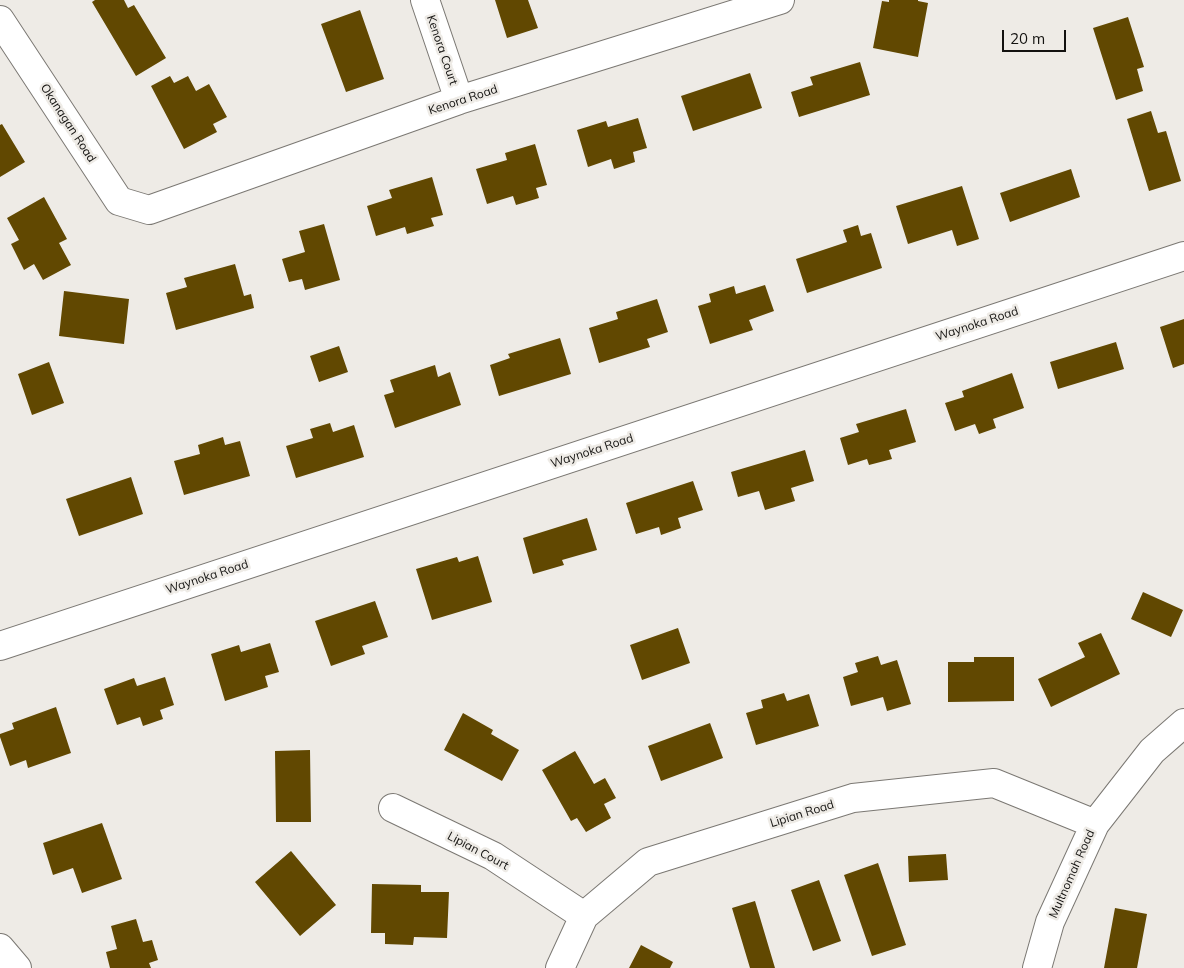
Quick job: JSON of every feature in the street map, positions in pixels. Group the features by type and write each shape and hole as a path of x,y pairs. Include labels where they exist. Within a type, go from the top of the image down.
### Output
{"street":[{"name":"Kenora Court","path":"425,0 459,100"},
{"name":"Kenora Road","path":"148,210 459,100 780,0"},
{"name":"Okanagan Road","path":"0,20 118,201 148,210"},
{"name":"Waynoka Road","path":"0,646 1184,256"},
{"name":"Multnomah Road","path":"1037,968 1050,922 1094,824 1152,750 1184,723"},
{"name":"Lipian Road","path":"560,968 584,916 648,862 853,798 994,783 1094,824"},
{"name":"Lipian Court","path":"393,808 493,856 584,916"},
{"path":"0,948 17,968"}],"building":[{"path":"95,0 124,0 128,8 134,5 166,58 136,76 92,2"},
{"path":"495,0 528,0 538,28 507,38"},
{"path":"889,0 918,0 928,3 918,57 873,48 882,1 889,2"},
{"path":"360,10 384,79 346,92 321,24"},
{"path":"1128,17 1144,67 1137,69 1143,91 1116,100 1093,28"},
{"path":"860,62 870,95 799,117 791,92 813,85 810,77"},
{"path":"750,73 762,108 693,131 681,96"},
{"path":"170,76 174,83 188,76 196,91 209,84 227,117 213,124 217,132 184,149 151,86"},
{"path":"1151,111 1158,133 1166,131 1181,181 1149,191 1127,119"},
{"path":"638,118 647,148 633,152 635,162 614,169 611,159 588,167 577,130 606,121 608,127"},
{"path":"2,124 25,162 0,177 0,125"},
{"path":"535,144 547,185 536,188 539,198 516,205 513,196 487,204 476,169 507,160 505,153"},
{"path":"1071,169 1080,197 1010,222 1000,193"},
{"path":"432,177 443,215 431,218 434,226 407,234 405,227 376,236 367,206 392,198 389,190"},
{"path":"962,186 979,239 957,246 952,230 908,244 896,206"},
{"path":"44,197 67,239 59,243 71,265 43,280 34,264 24,270 11,244 19,240 7,218"},
{"path":"324,224 340,280 305,290 302,279 289,282 282,259 305,252 299,231"},
{"path":"858,225 861,236 871,233 882,268 807,293 796,259 847,242 843,230"},
{"path":"235,264 244,296 251,294 254,308 176,330 166,293 187,287 184,278"},
{"path":"765,285 774,311 749,320 753,330 710,344 698,306 711,302 709,294 734,286 736,294"},
{"path":"64,291 129,299 124,344 59,336"},
{"path":"657,299 668,332 647,339 650,347 599,363 589,328 618,319 616,312"},
{"path":"1184,319 1184,364 1173,368 1160,327"},
{"path":"560,338 571,374 499,396 490,365 510,358 508,354"},
{"path":"1116,342 1124,369 1058,389 1050,362"},
{"path":"339,346 348,372 319,382 310,356"},
{"path":"49,362 64,403 32,415 18,374"},
{"path":"435,365 438,377 450,372 461,405 395,428 384,395 394,392 390,380"},
{"path":"1012,373 1024,408 993,419 996,428 979,434 975,424 955,431 945,403 964,397 962,391"},
{"path":"906,409 916,442 889,450 892,459 869,465 867,459 848,465 840,438 859,432 856,424"},
{"path":"330,423 333,432 354,425 364,457 296,478 286,446 313,438 310,429"},
{"path":"223,437 225,445 240,441 250,476 184,495 174,461 200,454 198,445"},
{"path":"805,450 814,481 791,488 795,501 765,510 759,491 738,497 731,472"},
{"path":"131,477 143,514 79,536 66,499"},
{"path":"693,481 703,510 678,518 681,528 661,535 659,527 636,534 626,503"},
{"path":"587,518 597,550 562,560 564,565 533,574 523,538"},
{"path":"478,556 492,602 432,620 416,569 457,557 459,562"},
{"path":"1143,592 1183,610 1171,637 1131,619"},
{"path":"375,601 388,637 362,646 365,654 331,666 315,621"},
{"path":"678,628 690,663 642,680 630,645"},
{"path":"1101,633 1120,674 1051,707 1038,679 1085,657 1078,643"},
{"path":"270,643 279,672 265,676 268,687 225,701 211,654 239,645 241,652"},
{"path":"878,656 881,665 897,660 911,704 887,711 883,697 851,706 843,677 858,672 855,663"},
{"path":"974,657 1014,657 1014,701 948,702 948,662 974,662"},
{"path":"165,677 174,705 160,710 163,719 143,726 140,717 117,725 104,689 134,678 137,686"},
{"path":"784,693 787,701 809,694 819,726 756,745 746,713 763,708 761,700"},
{"path":"56,707 71,753 28,768 26,760 10,766 0,734 14,729 12,723"},
{"path":"463,713 493,730 491,734 519,750 502,781 444,750"},
{"path":"710,723 723,758 661,781 648,746"},
{"path":"310,750 311,822 276,822 275,751"},
{"path":"575,751 594,784 605,778 616,798 604,804 611,818 586,832 577,818 571,821 542,770"},
{"path":"102,823 122,879 82,893 73,868 53,875 43,843"},
{"path":"291,851 336,905 300,936 255,882"},
{"path":"946,854 948,880 909,882 908,856"},
{"path":"878,863 906,945 872,956 844,875"},
{"path":"819,880 841,941 813,951 791,890"},
{"path":"372,884 421,885 421,892 449,892 447,938 414,937 413,945 385,944 385,933 371,933"},
{"path":"755,901 775,968 750,968 732,908"},
{"path":"1115,908 1147,914 1137,968 1104,968"},
{"path":"136,919 143,942 152,940 158,960 149,963 151,968 110,968 106,952 117,949 111,926"},
{"path":"641,945 673,962 670,968 629,968"}]}
